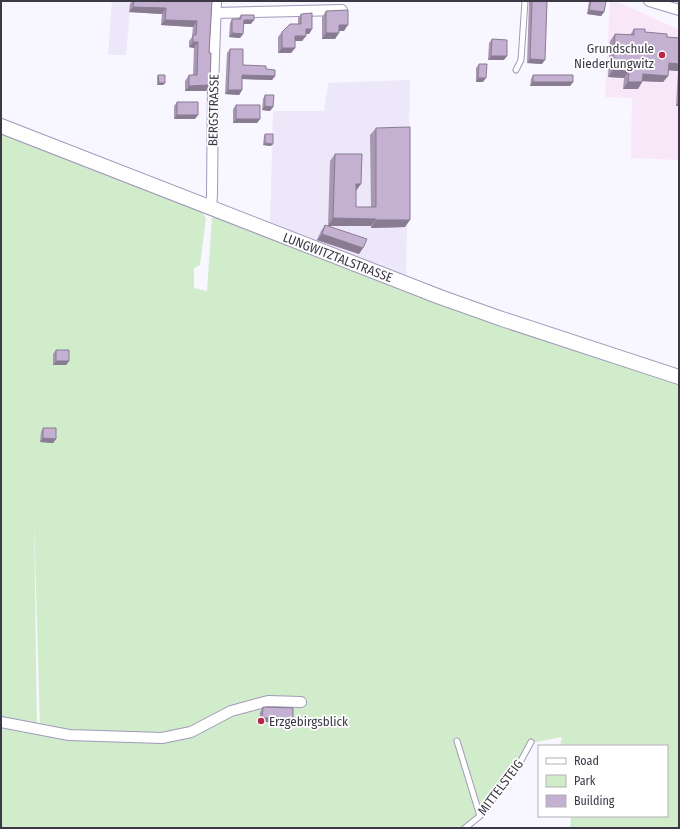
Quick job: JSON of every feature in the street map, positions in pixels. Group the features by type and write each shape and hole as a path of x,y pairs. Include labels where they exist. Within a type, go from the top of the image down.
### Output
{"main road":[{"name":"LUNGWITZTALSTRASSE","path":"1,126 447,300 502,320 679,377"}],"street":[{"name":"BERGSTRASSE","path":"211,208 216,1"},
{"path":"649,1 679,10"},
{"path":"216,13 342,10"},
{"path":"1,722 69,735 162,738 191,732 231,711 268,701 301,702"}],"lane":[{"path":"516,70 521,60 525,1"},
{"path":"457,741 480,816"},
{"name":"MITTELSTEIG","path":"465,828 480,816 517,768 531,742"}],"shaded area":[{"path":"112,1 208,1 205,48 189,47 189,41 192,41 192,27 161,25 162,14 130,12 126,55 108,55"},
{"path":"610,1 616,1 679,30 679,160 631,158 632,98 605,97"},
{"path":"410,80 406,280 270,225 273,111 324,111 328,83"}],"green space":[{"path":"1,133 202,211 206,219 200,265 194,268 194,288 207,291 212,218 216,216 679,383 679,828 570,828 571,817 668,817 668,745 560,745 562,737 531,743 517,768 480,816 465,828 1,828","holes":["34,517 40,730 37,729"]}],"building":[{"path":"134,1 212,1 209,53 211,53 210,85 189,86 189,75 197,75 198,42 193,42 193,35 196,35 197,21 165,20 166,8 133,7"},
{"path":"532,1 547,1 545,60 530,59"},
{"path":"591,1 606,1 604,12 589,10"},
{"path":"348,10 348,25 339,25 339,33 326,33 326,11"},
{"path":"312,13 312,29 306,29 306,36 295,36 295,48 282,48 282,32 290,24 301,24 301,14"},
{"path":"241,15 254,15 254,20 244,20 243,34 232,33 232,19 241,19"},
{"path":"634,29 645,29 645,32 667,34 667,37 679,38 679,64 669,63 668,76 643,74 642,82 628,82 629,71 613,70 615,34 634,35"},
{"path":"492,39 507,40 507,56 491,56"},
{"path":"230,49 243,49 243,65 266,66 266,69 275,70 275,76 242,75 242,90 228,90"},
{"path":"479,64 487,64 486,78 478,78"},
{"path":"158,75 165,75 165,83 159,83"},
{"path":"533,75 573,75 573,82 533,82"},
{"path":"265,95 274,95 273,107 265,106"},
{"path":"177,102 198,102 198,115 177,115"},
{"path":"236,105 260,105 260,119 236,119"},
{"path":"410,127 410,220 333,218 335,154 362,154 361,184 356,184 356,207 376,207 376,128"},
{"path":"265,134 273,134 273,144 265,143"},
{"path":"325,225 367,239 363,248 322,234"},
{"path":"56,350 69,350 69,361 56,361"},
{"path":"43,428 56,428 56,439 43,438"},
{"path":"263,707 293,708 293,719 282,718 282,723 274,723 274,718 262,718"}],"place":[{"name":"Grundschule Niederlungwitz","path":"662,55"},
{"name":"Erzgebirgsblick","path":"261,721"}]}
